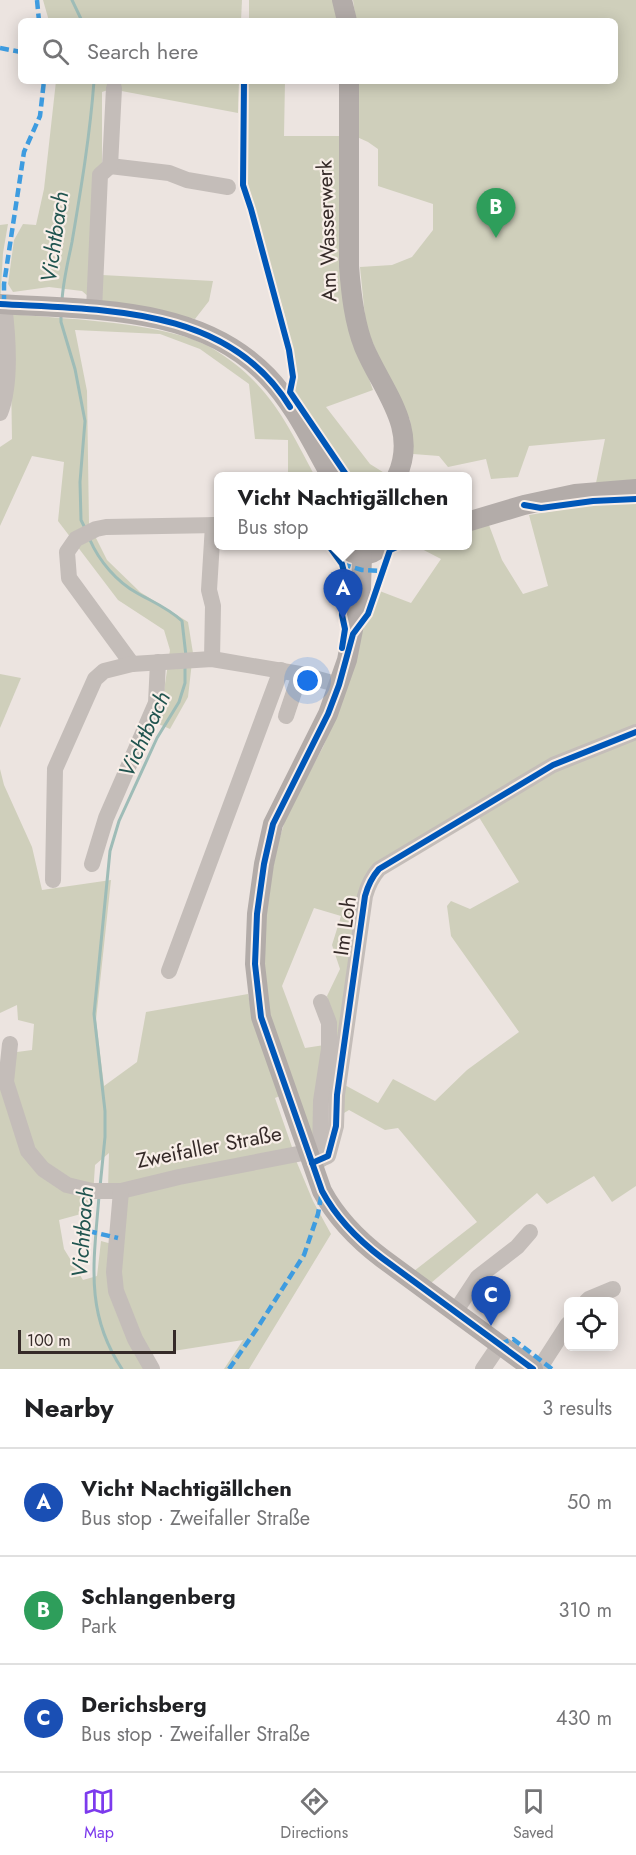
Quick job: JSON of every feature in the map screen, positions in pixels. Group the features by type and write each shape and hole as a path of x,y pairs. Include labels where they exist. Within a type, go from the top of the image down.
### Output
{"main road":[{"path":"342,0 345,18"},
{"name":"Am Wasserwerk","path":"349,84 348,254 350,285 364,346 393,401 402,425 405,442 399,472"},
{"path":"2,304 94,310 180,324 231,347 267,376 285,398 328,472"},
{"path":"472,521 524,505 575,494 636,489"},
{"path":"348,550 362,555 377,550"},
{"name":"Zweifaller Straße","path":"362,555 361,589 357,614 339,686 315,742 273,824 264,864 257,914 255,964 261,1017 330,1207 346,1226 381,1258 533,1369"}],"street":[{"path":"94,310 100,176 110,166 114,88"},
{"path":"110,166 169,173 187,180 228,187"},
{"path":"0,413 4,399 8,350 2,304"},
{"path":"132,664 69,578 67,552 76,539 106,527 214,525"},
{"path":"212,659 213,606 209,590 214,544"},
{"path":"53,880 55,768 95,679 104,671 132,664 212,659 300,674 339,686"},
{"path":"92,864 106,818 156,703 158,662"},
{"path":"169,971 281,670"},
{"path":"286,716 300,674"},
{"name":"Im Loh","path":"313,1158 328,1156 336,1126 338,1095 365,896 374,874 553,765 636,732"},
{"path":"313,1158 329,1049 329,1023 321,1002"},
{"name":"Zweifaller Straße","path":"10,1044 6,1082 28,1151 35,1161 54,1178 68,1185 106,1192 179,1177 313,1158"},
{"name":"Zweifaller Straße","path":"106,1192 116,1291 135,1339 152,1369"},
{"path":"455,1312 478,1277 517,1246 530,1232"},
{"path":"594,1297 613,1289"},
{"path":"539,1369 564,1330"},
{"path":"483,1369 500,1344"}],"green space":[{"path":"43,0 242,0 241,18 48,18"},
{"path":"249,0 333,0 336,18 249,18"},
{"path":"353,0 636,0 636,483 596,483 605,439 529,446 518,477 491,479 486,459 448,467 439,456 413,454 410,420 387,376 366,327 360,267 392,265 412,257 433,230 433,204 378,186 378,149 357,137 357,84 618,84 618,18 356,18"},
{"path":"56,84 239,84 238,113 111,89 102,92 102,275 213,281 209,301 195,319 96,303 82,291 49,287 13,292 8,284 14,240 23,224 36,225 44,189"},
{"path":"247,84 285,84 284,136 341,136 351,328 373,390 326,407 370,464 383,472 348,472 294,391 298,376 286,319 245,172"},
{"path":"8,224 3,253 0,305 0,225"},
{"path":"10,314 126,324 192,339 227,358 242,370 265,393 289,428 313,472 288,472 288,440 255,439 249,384 200,349 160,334 75,330 87,391 89,524 107,560 140,592 188,622 193,653 188,697 170,729 154,722 164,691 170,650 164,630 118,600 58,521 64,462 32,456 0,526 0,447 12,439"},
{"path":"636,503 636,730 377,866 356,901 338,1043 312,1142 268,1016 262,964 268,890 287,814 323,747 347,688 359,637 377,590 411,603 441,559 424,550 472,550 472,529 489,525 502,560 523,594 548,586 529,515 595,504","holes":["314,908 341,916 332,945 340,969 327,996 333,1020 331,1044 305,1048 282,986"]},
{"path":"0,674 21,678 0,728"},
{"path":"636,738 636,1186 612,1202 594,1176 547,1204 537,1193 431,1283 414,1271 477,1222 398,1128 385,1130 349,1110 339,1116 341,1083 378,1103 393,1079 435,1101 467,1070 519,1032 451,936 447,906 451,901 470,909 519,882 477,814 563,765"},
{"path":"0,769 4,785 32,847 42,890 111,880 96,1020 104,1086 137,1062 146,1012 248,994 253,1017 282,1095 275,1098 293,1150 108,1189 109,1153 95,1165 92,1211 59,1220 64,1249 83,1280 97,1276 101,1241 112,1244 123,1199 131,1190 295,1158 313,1201 331,1234 249,1369 224,1369 243,1340 148,1355 149,1369 0,1369 0,1076 17,1052 32,1050 34,1024 18,1020 17,1005 0,1013"}],"waterway":[{"name":"Vichtbach","path":"72,0 81,18"},
{"name":"Vichtbach","path":"62,301 85,162 94,84"},
{"name":"Vichtbach","path":"61,314 85,421 80,482 81,520 85,528"},
{"name":"Vichtbach","path":"90,540 104,563 122,583 182,621 186,656"},
{"name":"Vichtbach","path":"100,1187 105,1111 94,1014 110,851 119,821 157,738 179,702 185,683 185,666"},
{"name":"Vichtbach","path":"99,1196 94,1286 102,1327 110,1348 122,1369"}],"marked path":[{"path":"37,0 39,18"},
{"path":"0,48 18,51"},
{"path":"4,304 4,284 24,152 40,116 44,84"},
{"path":"342,564 362,570 382,571"},
{"path":"229,1369 304,1255 318,1214 322,1191"},
{"path":"88,1231 118,1238"},
{"path":"500,1344 513,1339 552,1369"}],"cycle path":[{"path":"244,84 243,185 289,350 293,377 290,392 344,472"},
{"path":"0,304 81,308 121,313 161,320 199,332 234,349 264,374 290,407"},
{"path":"524,505 541,508 593,501 636,499"},
{"path":"332,550 342,564 344,572 342,615 345,629 342,648"},
{"path":"390,550 368,614 353,634 339,685 328,714 273,824 264,864 257,914 255,964 261,1017 322,1191 341,1219 356,1236 382,1258 533,1369"},
{"path":"312,1163 328,1156 336,1126 337,1095 365,896 379,869 553,765 636,732"}],"place":[{"name":"Schlangenberg","path":"496,238"},
{"name":"Vicht Nachtigällchen","path":"343,619"},
{"name":"Derichsberg","path":"491,1326"}]}
